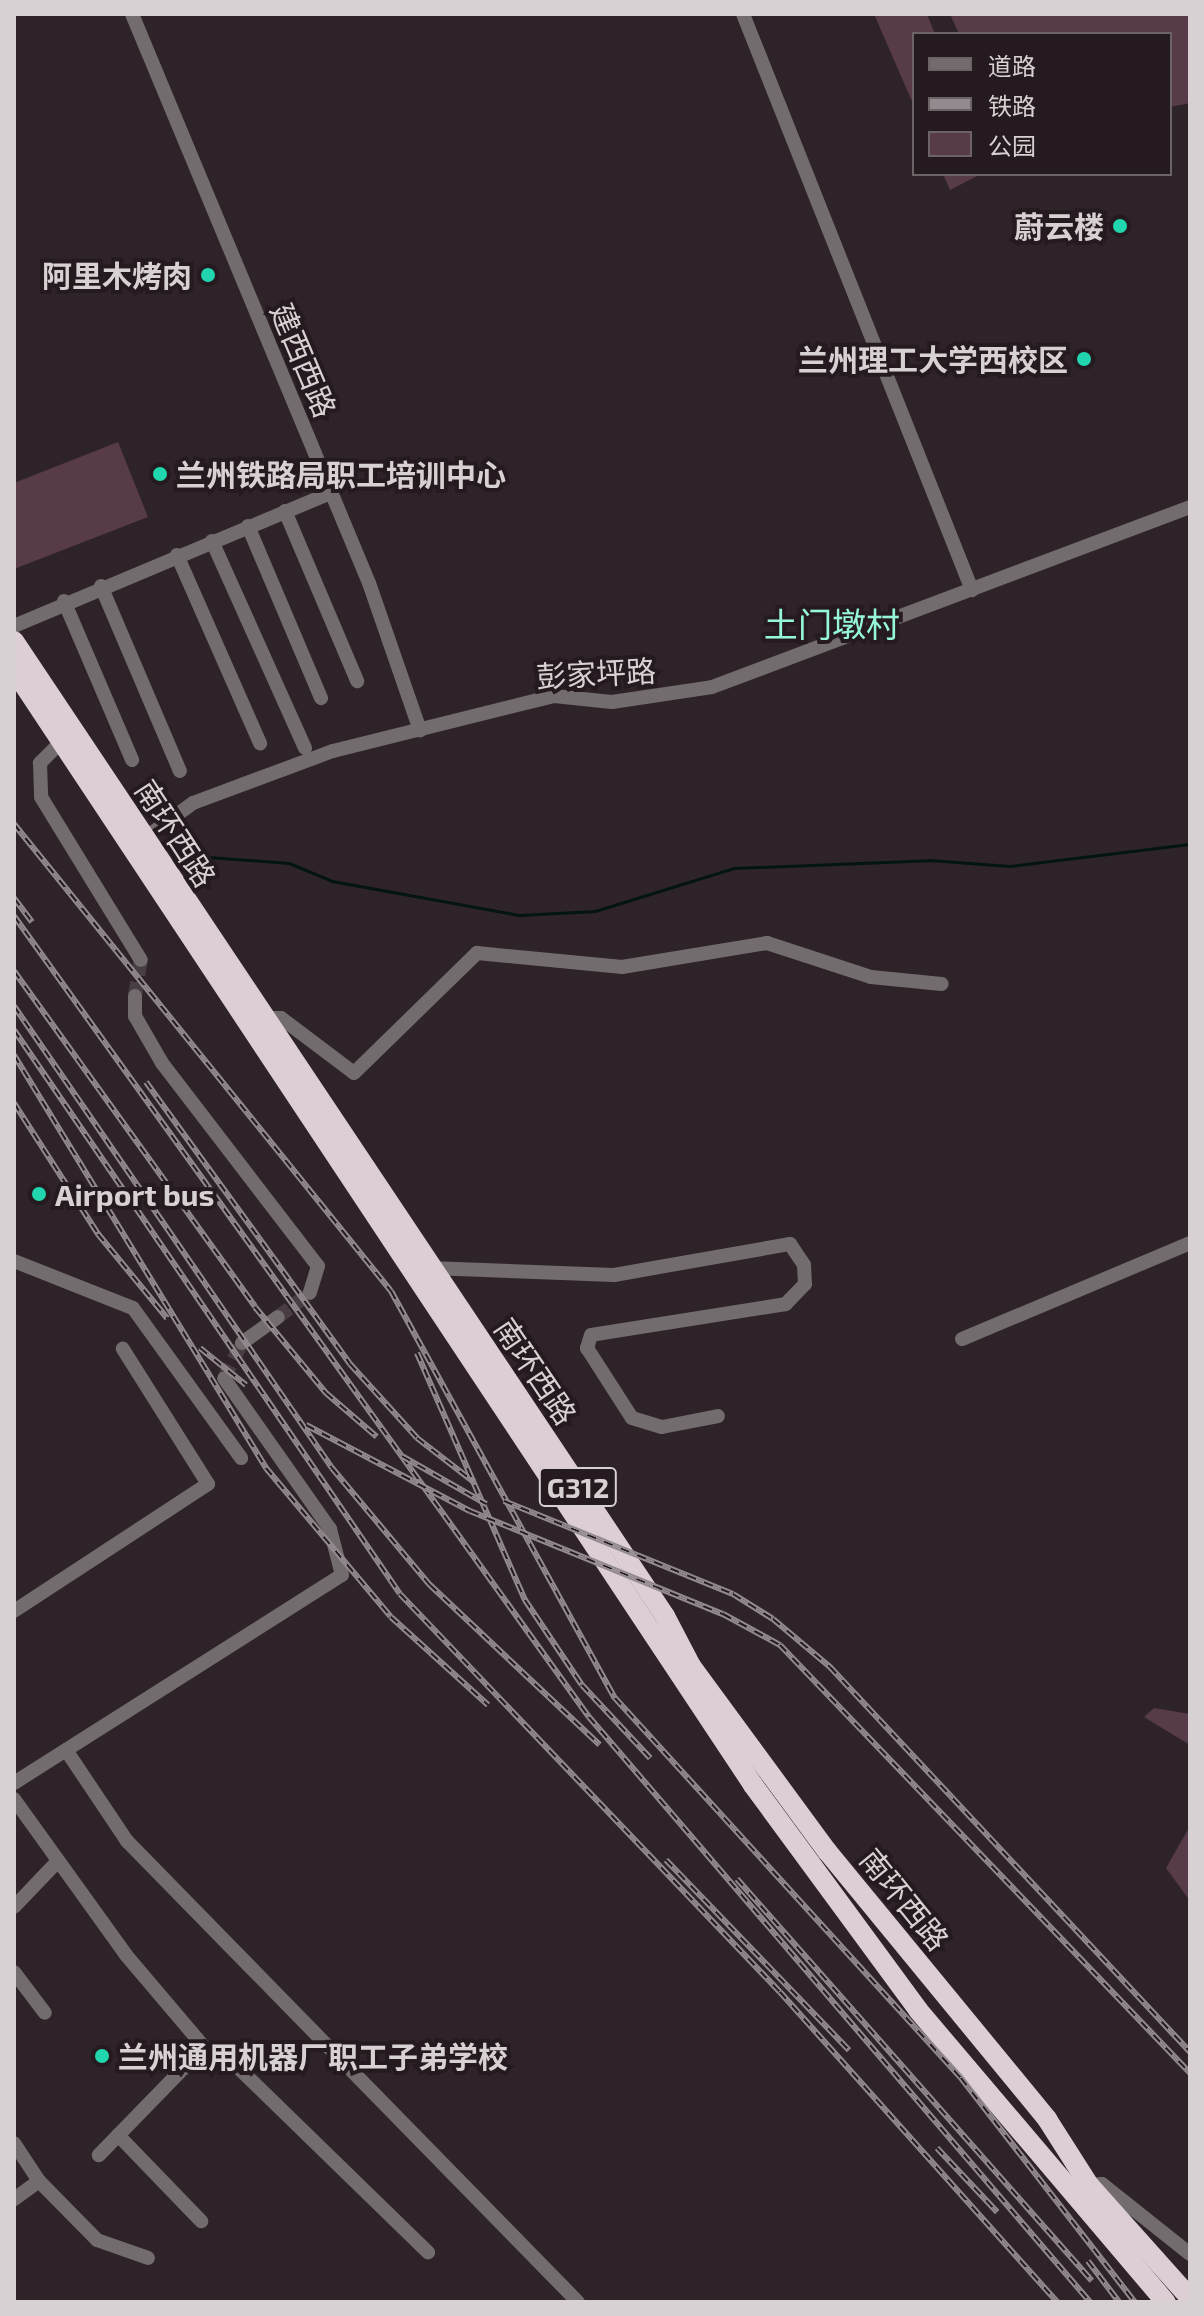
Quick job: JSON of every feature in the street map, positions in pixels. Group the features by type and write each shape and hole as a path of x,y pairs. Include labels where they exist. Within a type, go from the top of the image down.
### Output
{"highway":[{"name":"南环西路","path":"14,641 691,1666 827,1851 1047,2119 1089,2185 1190,2298"},
{"name":"南环西路","path":"14,670 753,1785 918,2010 1166,2302"}],"street":[{"name":"建西西路","path":"132,14 331,493 420,730"},
{"path":"743,14 972,590"},
{"path":"14,626 64,601 331,493"},
{"name":"彭家坪路","path":"144,839 193,803 237,784 420,730 554,696 612,702 712,687 1190,507"},
{"path":"285,511 357,681"},
{"path":"248,526 321,698"},
{"path":"212,541 305,748"},
{"path":"177,555 260,743"},
{"path":"101,586 180,771"},
{"path":"64,601 132,760"},
{"path":"61,742 40,763 41,797 141,960"},
{"path":"263,1018 281,1018 354,1073 477,953 622,967 767,943 871,977 942,984"},
{"path":"135,996 135,1016 156,1053 318,1266 310,1293"},
{"path":"962,1339 1190,1243"},
{"path":"430,1268 614,1275 790,1244 804,1265 805,1284 786,1304 591,1335 587,1348 632,1418 662,1427 718,1416"},
{"path":"14,1261 133,1308 241,1458"},
{"path":"242,1343 278,1317"},
{"path":"14,1611 208,1484 123,1349"},
{"path":"14,1783 342,1575 330,1529 224,1378"},
{"path":"66,1750 127,1841 578,2302"},
{"path":"14,1799 57,1862 204,2047 221,2051 428,2252"},
{"path":"14,1907 57,1862"},
{"path":"14,1972 45,2013"},
{"path":"99,2155 204,2047"},
{"path":"118,2135 201,2221"},
{"path":"14,2143 39,2181 97,2240 148,2258"},
{"path":"14,2199 39,2181"},
{"path":"1089,2185 1102,2184 1190,2254"}],"green space":[{"path":"874,14 927,14 934,32 912,32 912,101"},
{"path":"950,14 1190,14 1190,103 1172,107 1172,32 958,32"},
{"path":"944,176 977,176 950,190"},
{"path":"118,442 148,517 14,569 14,483"},
{"path":"1154,1708 1190,1714 1190,1745 1144,1717"},
{"path":"1190,1826 1190,1901 1166,1868"}],"waterway":[{"path":"194,856 289,863 332,881 520,915 595,911 734,868 929,860 1010,866 1190,844"}],"tunnel":[{"path":"135,996 141,960"},
{"path":"278,1317 310,1293"},
{"path":"224,1378 242,1343"}],"railway":[{"path":"14,824 391,1291 615,1698 961,2078 1135,2302"},
{"path":"14,898 32,922"},
{"path":"14,916 589,1717 1090,2302"},
{"path":"14,971 255,1307 326,1393 377,1437"},
{"path":"14,1006 332,1468 430,1585 600,1745"},
{"path":"14,1030 400,1594 780,1992 1057,2302"},
{"path":"14,1055 266,1468 391,1617 488,1705"},
{"path":"146,1082 350,1364 417,1438 474,1482"},
{"path":"14,1103 98,1234 167,1318"},
{"path":"200,1348 246,1385"},
{"path":"417,1353 525,1600 582,1685 650,1758"},
{"path":"306,1425 470,1511 723,1614 780,1645 1190,2073"},
{"path":"402,1456 486,1504"},
{"path":"504,1501 733,1594 773,1619 830,1667 1190,2052"},
{"path":"666,1860 849,2050"},
{"path":"737,1879 1092,2281"},
{"path":"937,2148 997,2212"},
{"path":"1088,2261 1119,2302"}],"place":[{"name":"蔚云楼","path":"1120,226"},
{"name":"阿里木烤肉","path":"208,275"},
{"name":"兰州理工大学西校区","path":"1084,359"},
{"name":"兰州铁路局职工培训中心","path":"160,474"},
{"name":"Airport bus","path":"39,1194"},
{"name":"兰州通用机器厂职工子弟学校","path":"102,2056"}],"district":[{"name":"土门墩村","path":"832,624"}]}
